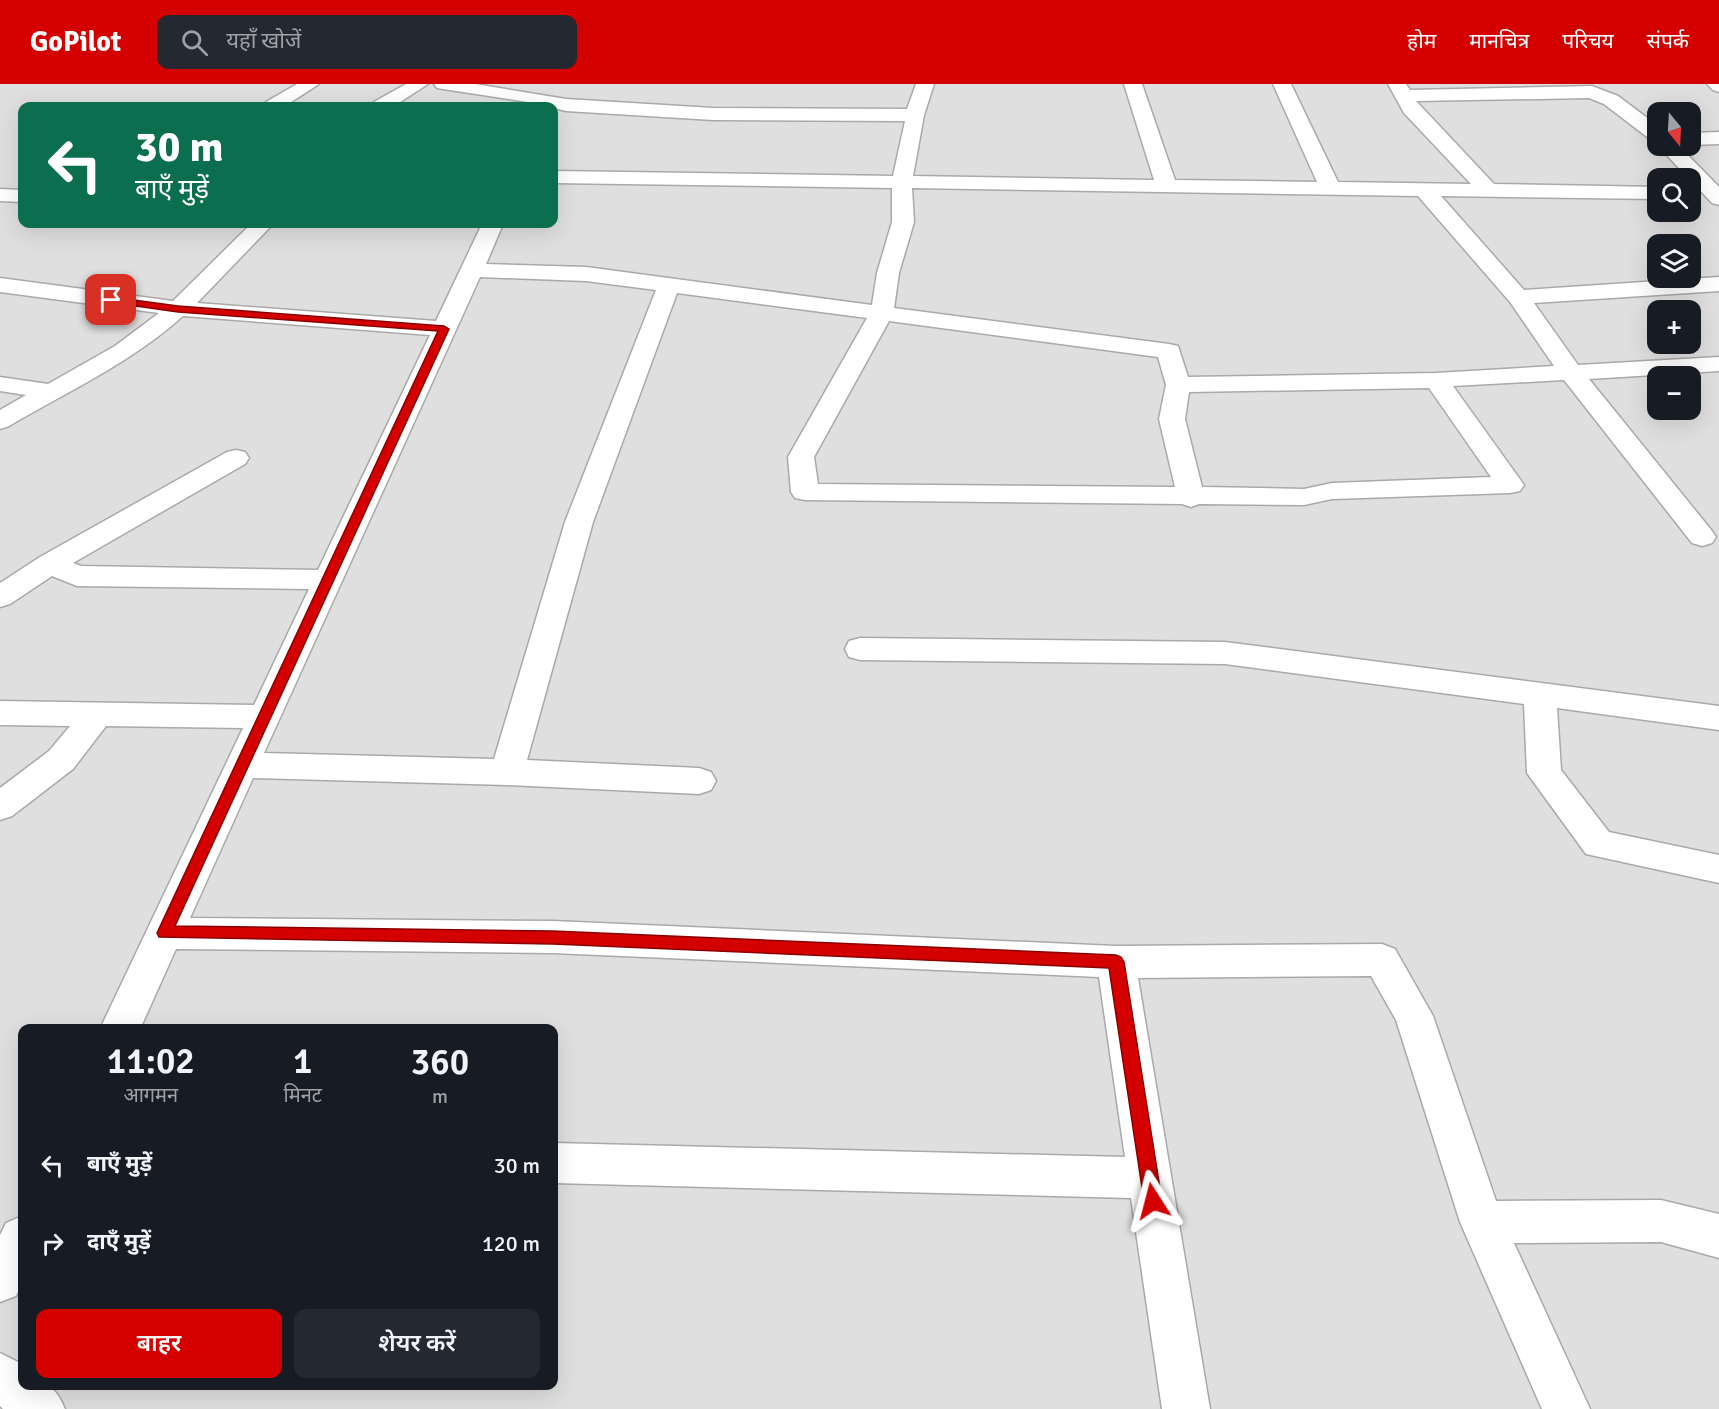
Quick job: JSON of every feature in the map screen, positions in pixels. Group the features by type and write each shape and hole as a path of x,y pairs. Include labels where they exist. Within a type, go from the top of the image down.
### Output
{"street":[{"path":"280,102 310,84"},
{"path":"388,102 419,84"},
{"path":"443,84 548,102"},
{"path":"558,118 578,84"},
{"path":"925,84 915,115 902,182 903,222 888,273 882,313 801,457 805,492 1191,498 1304,497 1332,491 1510,485 1436,380"},
{"path":"1133,84 1166,184"},
{"path":"1282,84 1330,187"},
{"path":"1488,190 1411,109 1401,90 1599,93 1647,128"},
{"path":"558,104 713,114 915,115"},
{"path":"1701,139 1719,138"},
{"path":"1677,156 1710,195"},
{"path":"558,177 1166,184 1647,193"},
{"path":"1424,190 1518,297 1572,374 1702,537"},
{"path":"0,195 18,196"},
{"path":"0,422 30,402 55,392 125,350 178,309 259,228"},
{"path":"122,1024 491,228"},
{"path":"471,270 586,274 1169,351 1178,385 1172,419 1191,498"},
{"path":"1518,297 1719,284"},
{"path":"0,285 178,309 444,329"},
{"path":"507,772 579,522 669,285"},
{"path":"1178,385 1436,380 1719,364"},
{"path":"0,384 55,392"},
{"path":"0,597 50,564 236,458"},
{"path":"50,564 77,576 328,580"},
{"path":"860,649 1225,653 1719,718"},
{"path":"1540,694 1544,773 1598,844 1719,869"},
{"path":"0,713 265,717"},
{"path":"0,807 61,760 96,716"},
{"path":"241,765 507,772 699,781"},
{"path":"164,933 553,938 1116,962 1382,960 1414,1016 1482,1222 1566,1409"},
{"path":"1116,962 1186,1409"},
{"path":"558,1163 1150,1178"},
{"path":"1482,1222 1661,1221 1719,1236"},
{"path":"0,1280 18,1246"},
{"path":"0,1376 41,1409"}],"shaded area":[{"path":"0,84 1719,84 1719,1409 0,1409"}],"route":[{"path":"111,300 178,309 444,329 164,933 553,938 1116,962 1153,1201"}]}
